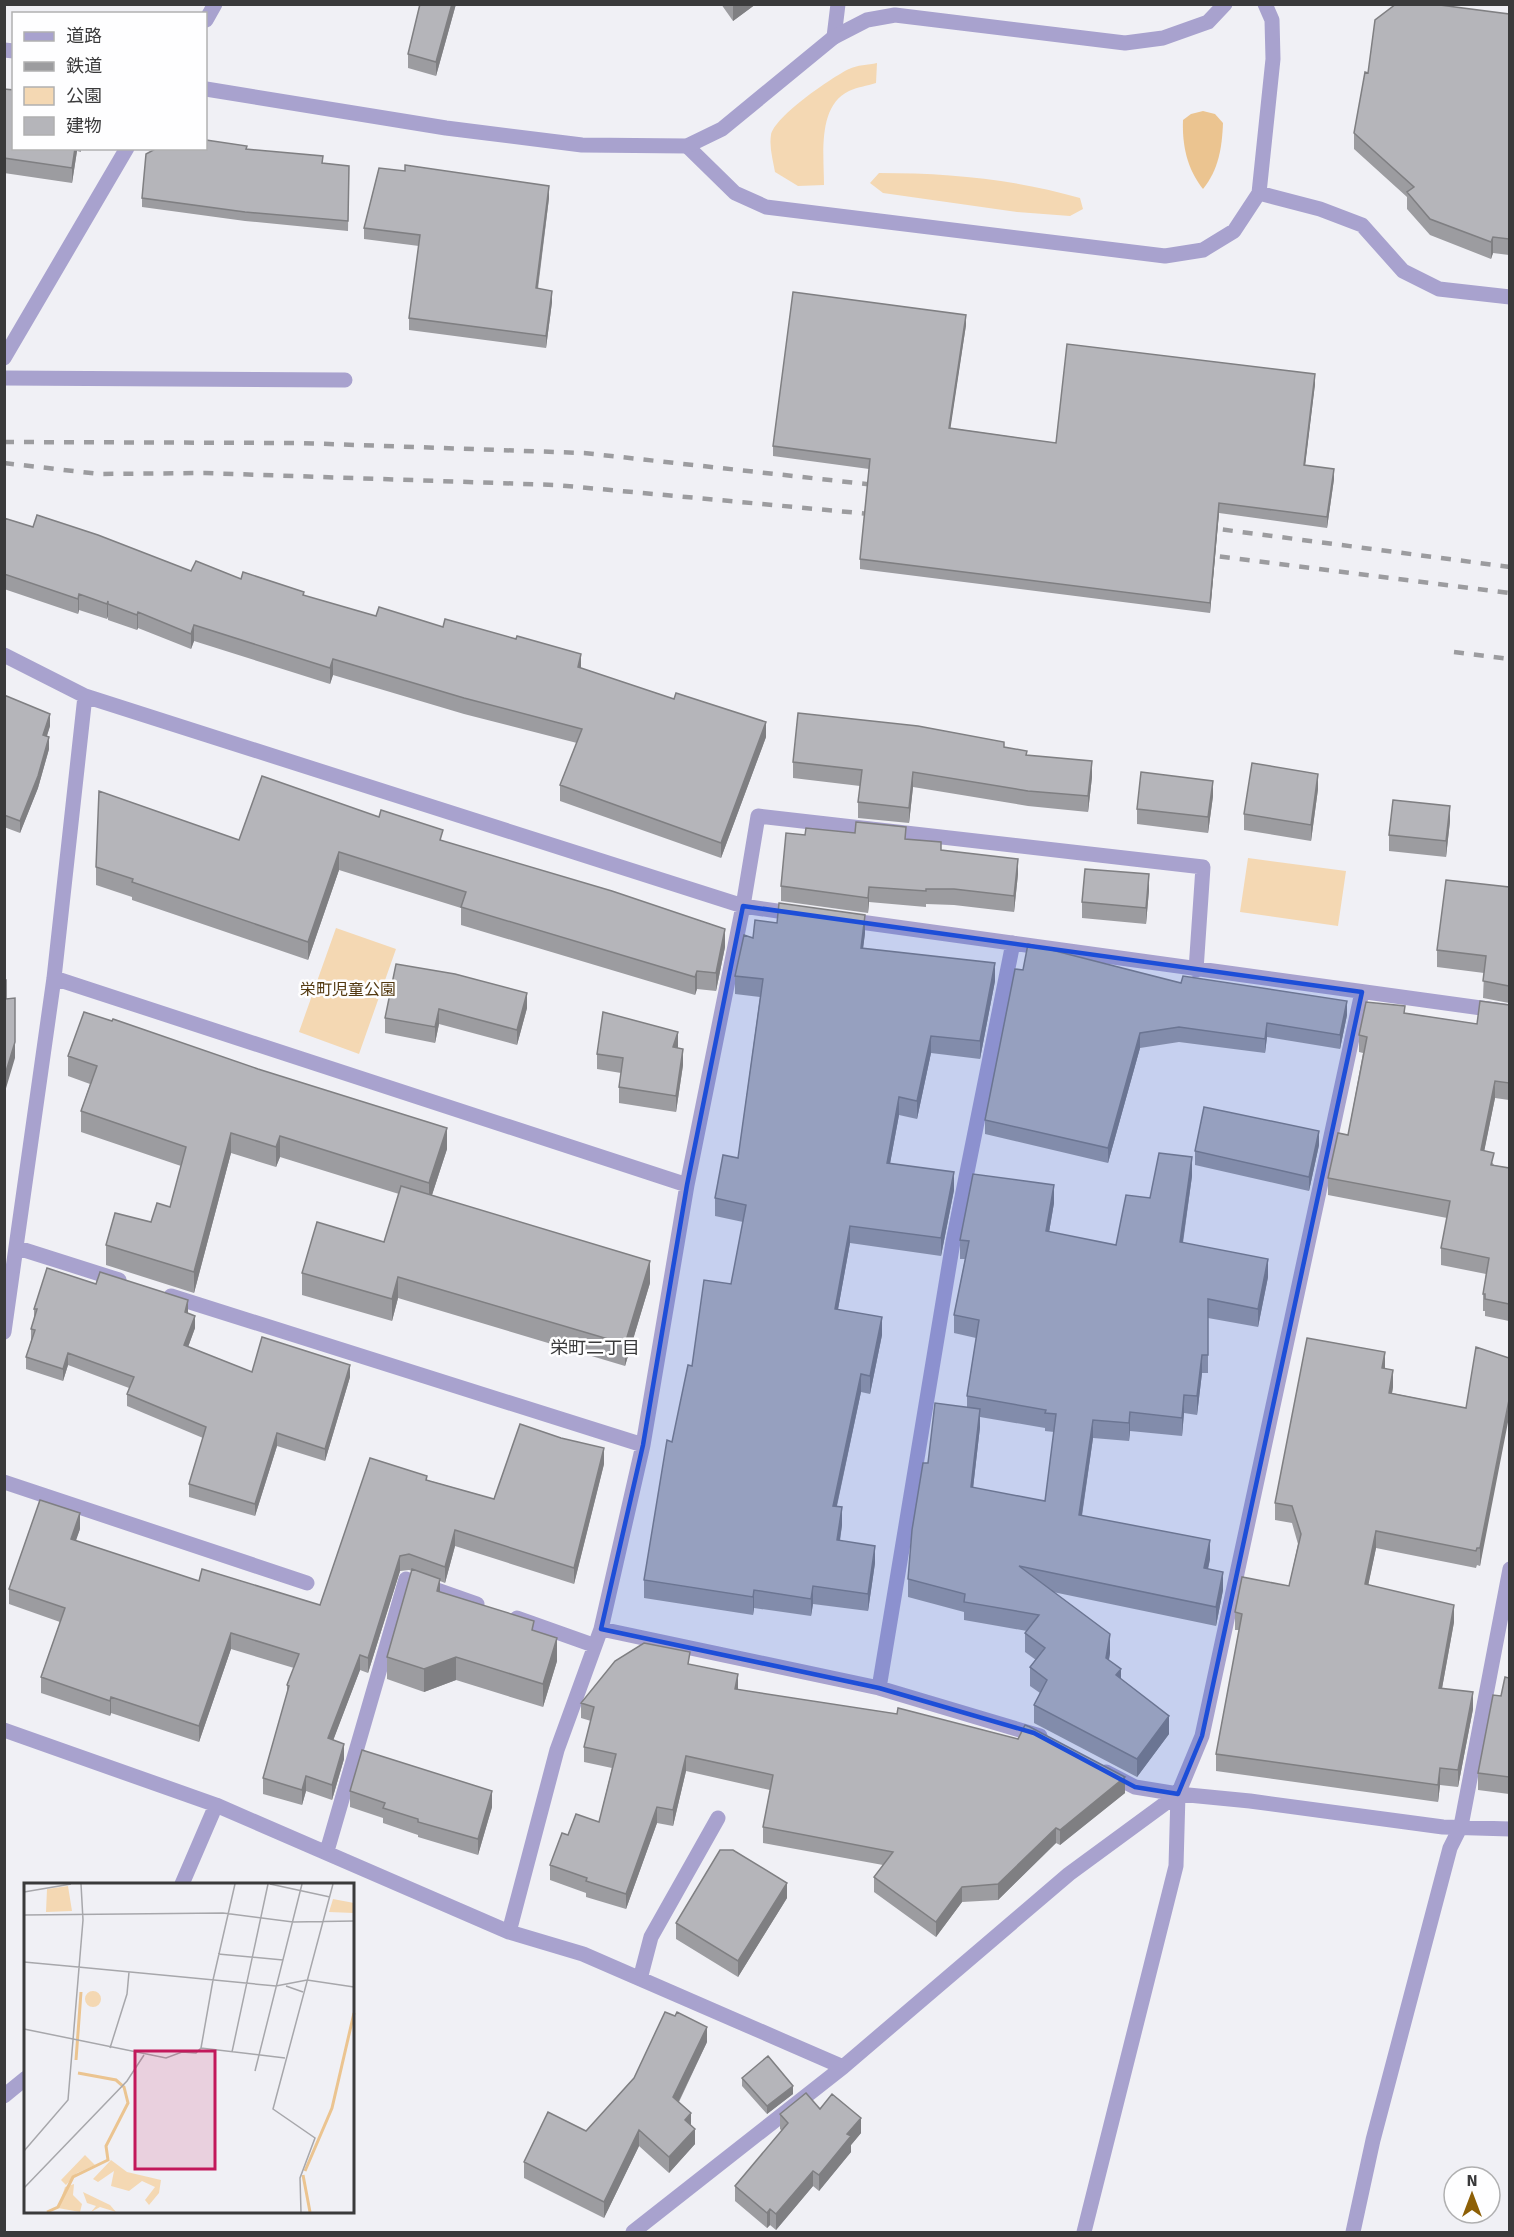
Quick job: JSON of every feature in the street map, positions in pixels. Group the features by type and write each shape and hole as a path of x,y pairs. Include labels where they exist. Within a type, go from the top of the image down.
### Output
{"street":[{"path":"207,18 215,4"},
{"path":"834,37 838,4"},
{"path":"207,89 446,128 582,146 687,146 722,129 834,37 867,20 895,15 1125,43 1163,38 1208,22 1225,4"},
{"path":"687,146 735,193 766,207 1165,256 1203,250 1233,231 1259,193 1273,59 1272,20 1264,4"},
{"path":"4,358 126,150"},
{"path":"1259,193 1320,209 1362,225 1403,270 1438,289 1509,297"},
{"path":"4,378 345,380"},
{"path":"4,655 85,696 744,906 1509,1012"},
{"path":"4,1332 18,1248 54,978 85,696"},
{"path":"509,1932 556,1750 593,1645 601,1629 643,1445 687,1185 744,906 758,816 1203,867 1196,970"},
{"path":"879,1688 953,1242 1012,943"},
{"path":"54,978 687,1185"},
{"path":"1084,2232 1176,1866 1178,1794 1202,1736 1362,992"},
{"path":"18,1248 132,1284"},
{"path":"155,1291 643,1445"},
{"path":"4,1482 307,1583"},
{"path":"1353,2232 1373,2140 1447,1859 1461,1826 1509,1569"},
{"path":"327,1851 406,1579 593,1645"},
{"path":"601,1629 879,1688 1034,1733 1054,1744"},
{"path":"4,1730 216,1805 327,1851 509,1932 583,1954 843,2067"},
{"path":"1095,1766 1135,1787 1178,1794 1443,1827 1509,1829"},
{"path":"633,2232 843,2067 1069,1874 1178,1794"},
{"path":"182,1883 216,1805"},
{"path":"640,1979 651,1937 718,1818"},
{"path":"4,2096 24,2080"}],"highlighted area":[{"path":"743,906 1362,992 1202,1736 1178,1794 1135,1787 1034,1733 879,1688 601,1629 643,1445 687,1185"}],"green space":[{"path":"877,63 876,83 849,91 839,98 832,108 824,133 824,185 798,186 775,172 771,135 782,118 805,98 841,73 855,67"},
{"path":"879,173 981,178 1030,186 1080,198 1083,209 1070,216 1017,212 883,193 870,183"},
{"path":"1248,858 1346,871 1338,926 1240,912"},
{"name":"栄町児童公園","path":"336,928 396,949 359,1054 299,1032"}],"shaded area":[{"path":"1203,111 1215,114 1223,123 1219,158 1213,174 1203,189 1189,165 1183,120 1191,114"}],"building":[{"path":"420,4 452,4 436,62 408,54"},
{"path":"1396,4 1432,4 1509,14 1509,239 1493,237 1491,242 1430,219 1407,192 1414,187 1354,133 1365,72 1368,73 1375,20"},
{"path":"4,89 12,90 12,150 75,150 72,168 4,158"},
{"path":"207,140 247,146 246,149 323,156 322,163 349,166 348,221 245,212 142,198 146,154 153,150 207,150"},
{"path":"405,165 549,186 536,288 552,291 546,336 409,318 420,235 364,228 379,168 405,171"},
{"path":"793,292 966,315 949,428 1056,443 1067,344 1315,374 1304,465 1334,469 1327,517 1219,503 1210,603 860,559 870,459 773,446"},
{"path":"37,515 98,535 191,571 196,561 241,579 243,572 304,592 303,595 376,616 379,607 443,627 445,619 581,654 578,667 674,699 676,693 766,722 721,843 560,785 582,729 464,698 333,659 330,668 194,625 191,634 138,612 137,615 108,604 108,601 107,604 79,594 78,599 4,574 4,518 33,527"},
{"path":"4,695 50,714 43,735 49,737 38,776 20,821 4,815"},
{"path":"798,713 918,726 1004,742 1004,747 1027,751 1026,755 1092,761 1088,796 1028,791 913,772 909,808 858,802 862,770 793,762"},
{"path":"1252,763 1318,774 1311,825 1244,814"},
{"path":"1141,772 1213,781 1208,817 1137,809"},
{"path":"262,776 379,817 381,810 443,830 440,840 612,891 725,929 716,973 697,971 695,977 461,907 466,892 339,852 308,942 132,882 133,879 96,867 99,791 239,840"},
{"path":"1393,800 1450,806 1446,841 1389,835"},
{"path":"856,822 906,827 905,839 941,842 941,850 1018,859 1014,896 954,889 926,889 926,891 869,887 868,898 781,886 786,833 805,835 806,828 855,833"},
{"path":"1085,869 1149,874 1146,908 1082,902"},
{"path":"1446,880 1509,887 1509,986 1483,981 1486,956 1437,950"},
{"path":"779,903 865,915 861,948 995,963 980,1041 931,1036 917,1101 899,1097 887,1163 954,1172 941,1238 850,1226 835,1309 882,1317 870,1376 861,1374 833,1506 842,1507 837,1540 875,1546 868,1594 813,1586 811,1599 754,1590 753,1597 644,1580 667,1440 672,1442 688,1365 692,1366 704,1280 731,1284 746,1205 715,1198 723,1155 738,1158 763,979 735,976 744,935 753,938 755,920 777,923"},
{"path":"1028,944 1181,983 1183,976 1347,1001 1340,1035 1267,1023 1265,1039 1179,1027 1140,1033 1108,1148 985,1120 1015,969 1023,970"},
{"path":"396,964 455,974 527,993 517,1030 439,1009 435,1027 385,1018"},
{"path":"4,980 6,980 6,999 15,998 15,1042 4,1078"},
{"path":"1480,1001 1509,1005 1509,1083 1495,1081 1481,1150 1494,1153 1491,1165 1509,1168 1509,1304 1485,1299 1485,1294 1483,1294 1489,1258 1441,1248 1450,1201 1328,1178 1338,1133 1348,1135 1367,1037 1359,1035 1366,1002 1405,1006 1404,1013 1477,1024"},
{"path":"84,1012 112,1021 113,1019 258,1069 447,1128 429,1183 280,1136 276,1147 231,1133 194,1272 106,1245 115,1213 151,1222 157,1203 170,1207 186,1147 81,1111 97,1066 68,1056"},
{"path":"603,1012 678,1032 673,1047 683,1049 676,1096 619,1087 623,1058 597,1054"},
{"path":"1204,1107 1319,1131 1309,1177 1195,1151"},
{"path":"1159,1153 1192,1157 1180,1242 1268,1259 1258,1309 1208,1299 1208,1355 1202,1355 1197,1396 1184,1395 1182,1418 1130,1412 1129,1423 1093,1420 1079,1515 1210,1540 1204,1568 1223,1572 1216,1607 1019,1566 1110,1634 1106,1658 1121,1669 1116,1675 1169,1716 1137,1759 1034,1705 1047,1680 1030,1667 1045,1648 1025,1633 1039,1615 964,1602 965,1594 908,1579 912,1530 923,1463 928,1463 935,1403 980,1409 971,1487 1045,1501 1056,1414 1045,1413 1046,1410 967,1396 979,1320 954,1315 969,1241 960,1240 973,1174 1054,1185 1046,1231 1116,1245 1126,1195 1150,1198"},
{"path":"401,1186 650,1261 625,1344 398,1277 392,1299 302,1273 317,1222 384,1242"},
{"path":"47,1268 96,1284 100,1272 188,1300 185,1312 195,1316 184,1345 252,1372 262,1337 350,1365 325,1449 277,1433 255,1504 189,1484 206,1427 127,1394 134,1377 68,1353 63,1369 26,1357 35,1330 31,1329 37,1309 34,1309"},
{"path":"1307,1338 1385,1352 1382,1368 1393,1370 1389,1393 1466,1408 1476,1347 1509,1358 1509,1400 1480,1548 1476,1551 1376,1531 1365,1584 1454,1605 1439,1688 1473,1692 1458,1770 1440,1768 1438,1785 1216,1754 1242,1614 1235,1612 1242,1577 1289,1586 1301,1534 1292,1506 1275,1503"},
{"path":"520,1424 561,1438 604,1448 574,1568 455,1530 445,1567 409,1554 400,1556 368,1658 360,1655 328,1738 344,1744 332,1785 306,1776 302,1790 263,1778 289,1686 287,1685 299,1654 231,1633 199,1726 111,1697 110,1701 41,1677 65,1608 9,1589 40,1500 80,1513 71,1539 199,1581 202,1569 320,1605 370,1458 427,1476 426,1480 494,1499"},
{"path":"412,1569 440,1579 437,1591 534,1621 532,1630 557,1638 543,1684 456,1657 424,1669 387,1657"},
{"path":"644,1643 690,1652 688,1664 738,1674 735,1689 897,1714 898,1708 1018,1739 1025,1725 1125,1777 1060,1830 1056,1828 998,1884 962,1887 936,1922 874,1877 893,1852 763,1827 773,1775 686,1756 673,1810 657,1807 626,1894 586,1881 587,1878 550,1865 562,1833 568,1835 576,1814 599,1822 616,1754 584,1747 594,1707 581,1703 615,1661"},
{"path":"1505,1677 1509,1678 1509,1777 1478,1773 1493,1695 1501,1696"},
{"path":"362,1750 492,1791 478,1839 418,1822 418,1819 383,1808 385,1803 350,1791"},
{"path":"720,1850 733,1850 787,1883 738,1961 676,1923"},
{"path":"665,2012 675,2016 677,2012 707,2027 673,2097 691,2113 685,2120 695,2129 669,2157 639,2130 604,2202 524,2162 548,2112 586,2131 634,2078"},
{"path":"768,2056 793,2086 767,2106 742,2078"},
{"path":"806,2093 820,2109 832,2094 861,2118 847,2134 851,2136 819,2175 813,2171 776,2214 770,2209 767,2213 735,2186 788,2123 780,2114"}],"railway":[{"path":"4,442 300,443 584,453 884,486"},
{"path":"4,463 99,474 205,473 556,485 881,515"},
{"path":"1203,527 1510,567"},
{"path":"1200,554 1510,593"},
{"path":"1454,652 1510,659"}],"district":[{"name":"栄町二丁目","path":"595,1348"}]}
